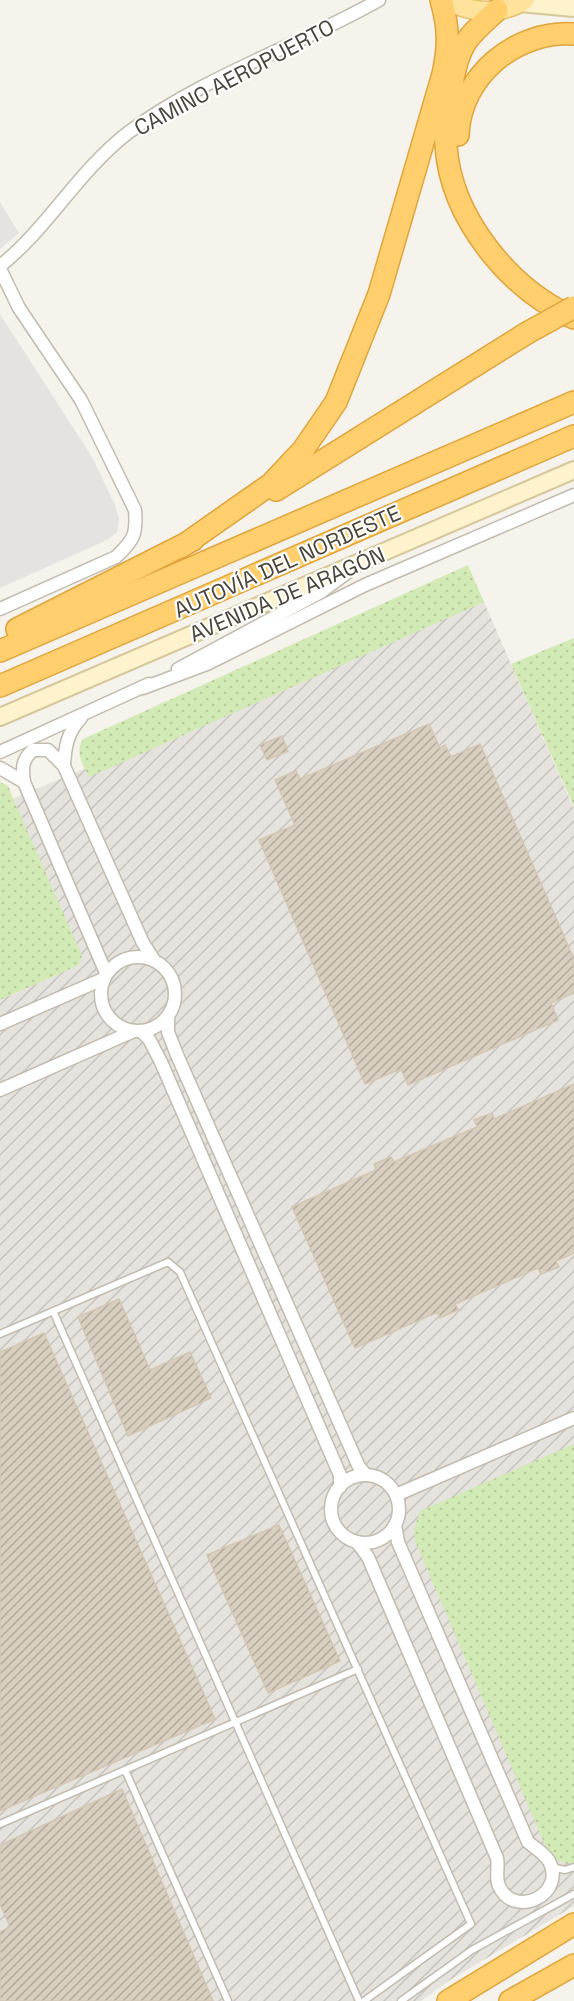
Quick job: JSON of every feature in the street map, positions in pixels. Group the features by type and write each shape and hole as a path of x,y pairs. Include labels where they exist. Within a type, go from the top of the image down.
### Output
{"highway":[{"path":"182,547 271,484 303,450 336,402 379,294 443,74 448,50 448,25 441,0"},
{"path":"497,10 463,47 448,104 446,146 456,190 469,220 495,257 538,297 574,318"},
{"path":"495,257 463,189 457,156 462,107 478,79 504,52 540,37 574,34"},
{"path":"0,638 182,547 527,333 574,307"},
{"name":"AUTOVÍA DEL NORDESTE","path":"0,651 574,402"},
{"name":"AUTOVÍA DEL NORDESTE","path":"0,686 574,436"},
{"path":"448,2001 574,1924"},
{"path":"466,2001 574,1936"},
{"path":"510,2001 574,1965"}],"main road":[{"path":"447,0 467,9 497,10 522,2"}],"street":[{"name":"CAMINO AEROPUERTO","path":"0,268 18,252 84,174 129,133 196,92 379,0"},
{"path":"522,2 574,8"},
{"path":"0,268 19,308 81,400 135,510 137,529 129,545 116,557 0,609"},
{"name":"AVENIDA DE ARAGÓN","path":"0,717 574,470"},
{"name":"AVENIDA DE ARAGÓN","path":"143,688 207,664 365,585 574,495"},
{"path":"0,752 143,688 321,592 360,563"},
{"path":"64,766 65,745 73,727 85,715"},
{"path":"366,1475 359,1467 168,1032 168,1016 176,996 175,985 170,975 154,960 143,943 64,766 48,750 33,750 25,758 22,767 24,782 105,976 100,991 105,1013 113,1022 137,1031 150,1040 161,1062 340,1475 340,1487 332,1508 333,1520 339,1530 357,1542 368,1557 497,1858 499,1886 511,1899 518,1902 534,1900 547,1891 551,1884 551,1867 544,1855 528,1842 398,1542 395,1525"},
{"path":"0,768 24,782"},
{"path":"0,1024 105,976 116,964 128,958 141,956 154,960"},
{"path":"0,1090 137,1031 151,1029 168,1016"},
{"path":"396,1495 574,1418"},
{"path":"340,1487 347,1481 366,1475 384,1480 396,1495 399,1515 395,1525 379,1540 357,1542"}],"lane":[{"path":"0,1334 168,1262 180,1272 471,1924 364,2001"},
{"path":"53,1311 359,2001"},
{"path":"0,1824 358,1669"},
{"path":"125,1770 228,2001"},
{"path":"551,1867 565,1870 574,1868"},
{"path":"401,2001 472,1950 574,1894"}],"shaded area":[{"path":"0,202 19,233 0,249"},
{"path":"0,314 92,457 115,505 119,519 117,532 107,540 0,588"},
{"path":"484,602 574,809 574,1906 450,1980 421,2001 0,2001 0,804"}],"green space":[{"path":"468,565 484,602 89,777 80,753 83,739"},
{"path":"574,638 574,807 511,664"},
{"path":"0,782 8,786 82,956 79,965 0,1000"},
{"path":"574,1444 574,1863 571,1865 554,1859 548,1852 415,1541 414,1530 420,1511"}],"building":[{"path":"429,724 440,748 445,745 451,757 480,744 574,959 574,993 551,1003 558,1020 408,1085 401,1069 365,1084 259,840 295,825 275,780 296,771 300,779"},
{"path":"282,736 288,751 267,760 260,745"},
{"path":"574,1084 574,1253 556,1261 559,1267 541,1274 538,1268 455,1304 458,1310 440,1318 438,1312 355,1348 292,1207 376,1170 374,1164 391,1157 394,1162 477,1127 474,1120 492,1113 494,1119"},
{"path":"119,1299 150,1370 190,1352 211,1398 128,1436 78,1317"},
{"path":"44,1333 215,1719 0,1811 0,1352"},
{"path":"279,1525 340,1661 268,1693 207,1555"},
{"path":"122,1789 213,2001 0,2001 0,1932 10,1927 0,1904 0,1845"}]}
